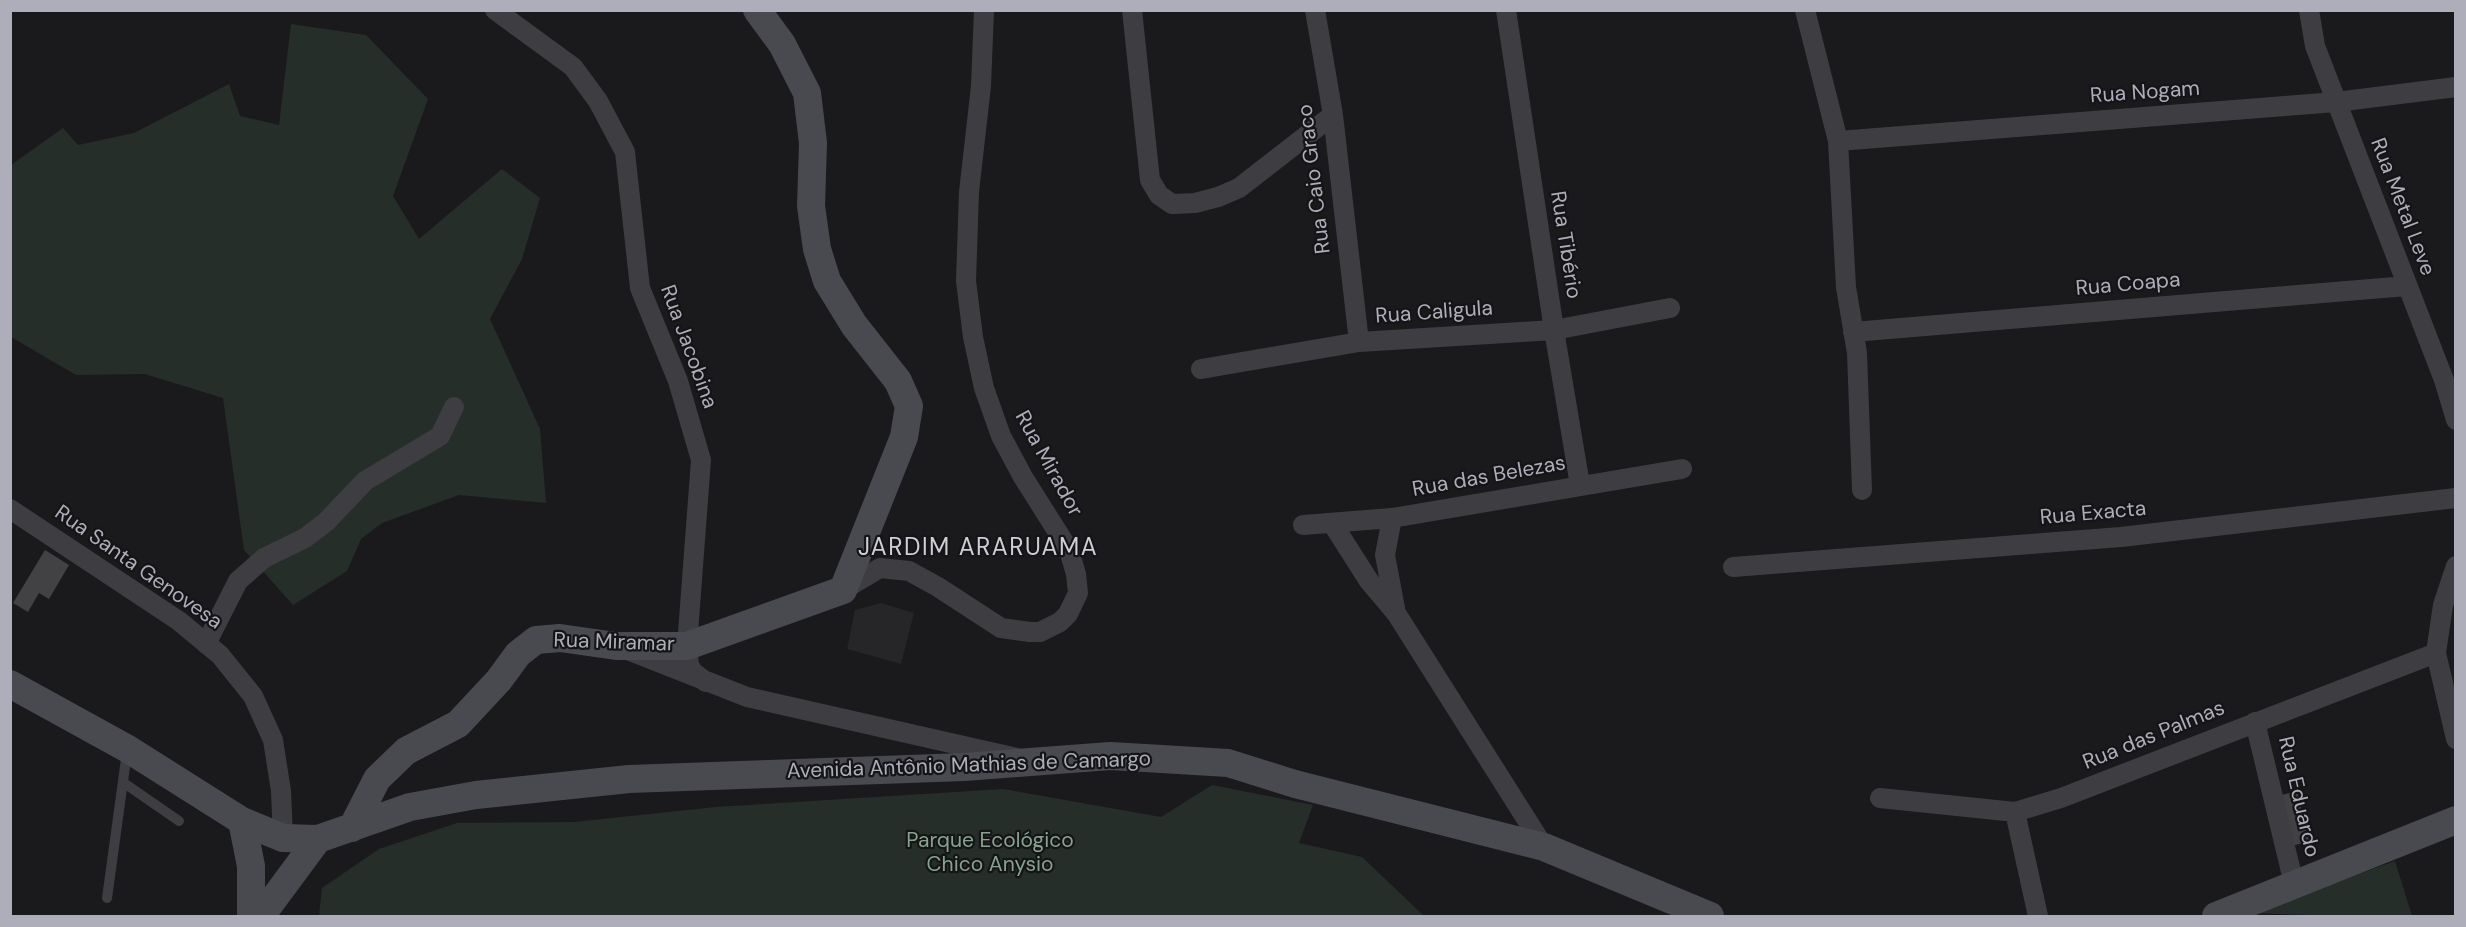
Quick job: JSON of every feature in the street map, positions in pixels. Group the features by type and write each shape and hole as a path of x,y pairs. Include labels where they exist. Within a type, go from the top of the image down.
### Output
{"street":[{"name":"Rua Jacobina","path":"495,10 573,68 598,101 625,152 640,288 678,381 701,460 687,646"},
{"path":"757,10 782,44 807,93 813,143 810,206 817,249 827,281 854,325 897,381 909,405 904,436 843,590"},
{"name":"Rua Mirador","path":"843,590 880,568 909,571 1001,628 1030,632 1040,632 1060,622 1068,614 1078,593 1076,574 1069,550 1023,477 1001,436 984,388 973,337 966,281 967,237 969,192 981,86 984,10"},
{"path":"1132,10 1150,180 1159,195 1172,204 1195,204 1218,198 1239,188 1333,115"},
{"name":"Rua Caio Graco","path":"1315,10 1333,115 1359,342"},
{"name":"Rua Tibério","path":"1506,10 1554,330 1580,485"},
{"path":"1805,10 1838,141 1846,287 1857,353 1862,490"},
{"name":"Rua Metal Leve","path":"2309,10 2315,46 2444,380 2456,420"},
{"name":"Rua Nogam","path":"1838,141 2336,102 2456,87"},
{"name":"Rua Coapa","path":"1853,332 2407,286"},
{"name":"Rua Caligula","path":"1201,369 1359,342 1554,330 1671,308"},
{"path":"206,644 238,581 264,558 304,538 326,522 364,481 440,436 454,407"},
{"name":"Rua das Belezas","path":"1303,525 1392,518 1682,469"},
{"name":"Rua Exacta","path":"1734,567 2121,537 2456,498"},
{"name":"Rua Santa Genovesa","path":"10,509 179,621 220,655 253,696 273,740 281,791 283,838"},
{"path":"1392,518 1385,555 1396,614"},
{"path":"1332,523 1369,581 1396,614 1544,847"},
{"path":"2456,566 2443,605 2436,653 2456,739"},
{"name":"Rua Miramar","path":"352,828 377,779 406,751 458,724 499,680 518,654 536,640 576,639 616,646 687,646 843,590"},
{"path":"616,646 747,697 986,749 1029,761"},
{"path":"687,646 689,665 693,672 706,682"},
{"name":"Rua das Palmas","path":"1880,798 2015,812 2061,798 2436,653"},
{"path":"14,692 128,749 242,821 283,838"},
{"name":"Rua Eduardo","path":"2255,722 2294,884"},
{"name":"Avenida Antônio Mathias de Camargo","path":"283,838 318,839 410,807 476,795 629,778 964,767 1110,756 1228,763 1295,784 1544,847 1699,915"},
{"path":"2015,812 2038,916"},
{"path":"2216,916 2456,820"},
{"path":"242,821 251,875 251,916"},
{"path":"261,916 318,839"},
{"path":"251,875 283,885"}],"lane":[{"path":"107,898 128,749"},
{"path":"124,783 179,821"}],"shaded area":[{"path":"881,603 914,613 901,664 847,649 855,610"}],"green space":[{"path":"291,24 366,35 428,99 393,196 419,239 502,169 540,198 522,259 490,319 540,429 546,503 459,495 382,523 361,539 347,571 293,605 244,550 223,398 145,374 76,375 11,337 11,165 63,128 78,145 134,133 229,84 240,116 279,125"},
{"name":"Parque Ecológico Chico Anysio","path":"1212,785 1313,805 1299,843 1362,857 1424,916 319,916 322,888 379,849 457,823 574,822 716,807 1003,789 1161,817"},
{"path":"2395,861 2412,916 2251,913"}],"building":[{"path":"45,550 69,565 49,599 39,593 28,612 13,603"},
{"path":"2297,791 2309,841 2289,847 2278,796"}],"district":[{"name":"JARDIM ARARUAMA","path":"978,549"}]}
